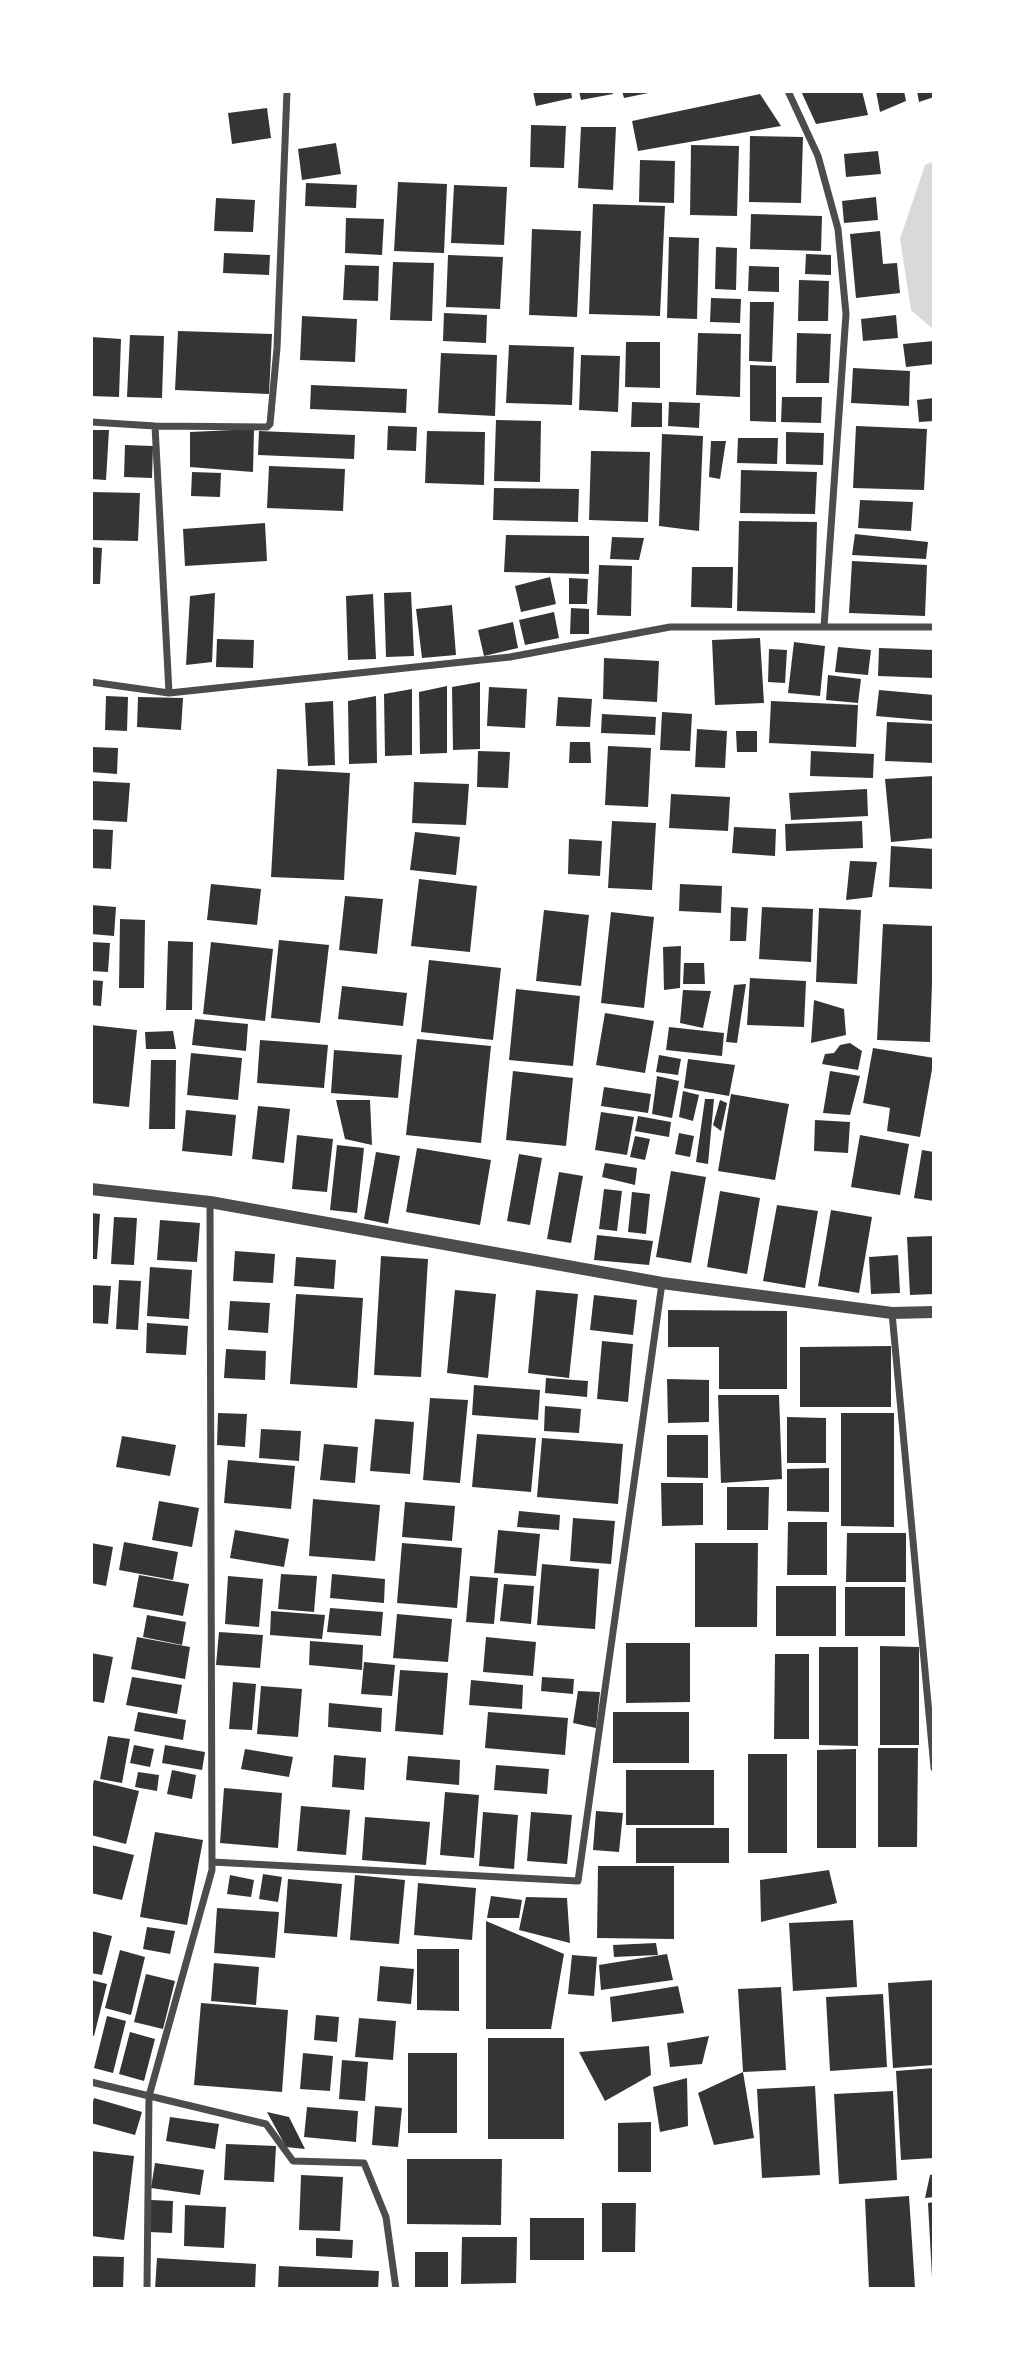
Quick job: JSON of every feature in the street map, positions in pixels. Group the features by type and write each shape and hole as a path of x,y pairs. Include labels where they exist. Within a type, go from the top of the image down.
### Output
{"street":[{"path":"91,422 155,426 267,427 270,424 277,348 287,91"},
{"path":"788,91 818,156 838,229 846,314 824,627"},
{"path":"155,426 169,693"},
{"path":"91,682 169,693 510,657 670,627 934,627"},
{"path":"91,1188 210,1202 662,1283 892,1313 934,1312"},
{"path":"147,2289 149,2096 212,1870 210,1202"},
{"path":"212,1862 578,1881 662,1283"},
{"path":"892,1313 934,1768"},
{"path":"91,2082 266,2124 293,2161 364,2163 386,2217 396,2289"}],"shaded area":[{"path":"934,161 934,330 911,310 900,239 925,165"}],"building":[{"path":"533,91 571,91 572,98 536,106"},
{"path":"579,91 612,91 613,94 581,100"},
{"path":"622,91 653,91 653,92 624,98"},
{"path":"801,91 862,91 868,115 816,124"},
{"path":"876,91 904,91 906,101 880,112"},
{"path":"917,91 934,91 934,97 919,102"},
{"path":"760,94 781,126 638,151 632,121"},
{"path":"267,108 271,138 232,144 228,113"},
{"path":"531,125 566,126 564,168 530,167"},
{"path":"581,127 616,127 613,190 578,188"},
{"path":"750,136 803,137 801,203 749,202"},
{"path":"336,143 341,174 302,180 298,149"},
{"path":"691,145 739,146 737,216 690,215"},
{"path":"878,151 881,174 846,177 844,154"},
{"path":"640,160 675,161 674,203 639,202"},
{"path":"398,182 447,184 444,253 394,251"},
{"path":"306,183 357,185 356,208 305,206"},
{"path":"454,185 507,187 504,245 451,243"},
{"path":"876,197 878,220 844,223 842,201"},
{"path":"216,198 255,200 253,232 214,231"},
{"path":"593,204 665,206 660,316 589,314"},
{"path":"751,214 822,216 821,251 750,249"},
{"path":"346,218 384,219 382,255 345,253"},
{"path":"532,229 581,231 577,317 529,315"},
{"path":"880,231 883,264 897,263 900,293 856,298 850,234"},
{"path":"669,237 699,238 697,319 667,318"},
{"path":"716,247 737,248 736,290 715,289"},
{"path":"224,253 270,255 269,275 223,273"},
{"path":"806,254 831,255 831,275 805,274"},
{"path":"448,255 503,257 500,309 446,307"},
{"path":"393,262 434,263 432,321 390,320"},
{"path":"345,265 379,266 378,301 343,300"},
{"path":"749,266 779,267 779,292 748,291"},
{"path":"799,280 829,281 828,321 798,321"},
{"path":"711,298 741,299 740,323 710,322"},
{"path":"750,302 774,302 772,362 749,361"},
{"path":"444,313 487,315 486,343 443,341"},
{"path":"896,315 898,338 863,341 861,319"},
{"path":"302,316 357,319 355,362 300,360"},
{"path":"178,331 272,334 269,394 175,390"},
{"path":"698,333 741,334 740,397 696,395"},
{"path":"797,333 831,334 829,383 796,383"},
{"path":"130,335 164,336 162,398 127,397"},
{"path":"91,337 121,339 119,397 91,396"},
{"path":"934,341 934,364 906,367 903,344"},
{"path":"626,342 660,342 660,388 625,387"},
{"path":"509,345 574,347 572,405 506,403"},
{"path":"441,353 497,355 495,416 438,413"},
{"path":"581,355 620,356 618,412 579,410"},
{"path":"750,365 776,366 776,422 750,421"},
{"path":"853,368 910,371 909,406 851,403"},
{"path":"311,385 407,389 406,413 310,409"},
{"path":"782,397 822,397 821,423 781,422"},
{"path":"934,398 934,421 919,422 917,400"},
{"path":"632,402 662,403 662,427 631,427"},
{"path":"669,402 700,403 699,428 668,426"},
{"path":"496,420 541,421 540,482 494,481"},
{"path":"388,426 417,427 416,451 387,450"},
{"path":"856,426 927,429 924,490 853,488"},
{"path":"254,429 253,472 190,467 190,432"},
{"path":"91,430 109,430 106,480 91,479"},
{"path":"259,431 355,435 354,459 258,455"},
{"path":"427,431 485,432 484,485 425,483"},
{"path":"786,432 824,433 823,465 786,464"},
{"path":"662,434 703,436 699,531 659,526"},
{"path":"738,438 778,438 777,464 737,463"},
{"path":"711,441 726,441 720,479 709,477"},
{"path":"125,445 153,446 152,478 124,477"},
{"path":"591,451 650,452 648,522 589,520"},
{"path":"269,466 345,469 343,511 267,508"},
{"path":"741,470 817,472 815,514 740,513"},
{"path":"192,472 221,473 220,497 191,496"},
{"path":"494,488 579,489 578,522 493,520"},
{"path":"91,492 140,493 138,541 91,540"},
{"path":"860,500 913,502 911,531 858,528"},
{"path":"739,521 817,522 815,613 737,611"},
{"path":"265,523 267,561 185,566 183,529"},
{"path":"855,534 928,542 926,559 852,555"},
{"path":"506,535 589,536 589,574 504,572"},
{"path":"612,537 644,538 639,560 610,559"},
{"path":"91,547 102,548 100,584 91,584"},
{"path":"852,561 927,565 925,616 849,613"},
{"path":"599,565 632,566 631,616 597,615"},
{"path":"692,567 733,567 732,608 691,607"},
{"path":"550,577 556,604 521,612 515,586"},
{"path":"569,578 588,579 587,604 569,604"},
{"path":"411,592 414,656 386,657 384,593"},
{"path":"215,593 212,662 186,665 190,596"},
{"path":"373,594 376,659 348,660 346,596"},
{"path":"452,605 456,655 422,658 416,609"},
{"path":"571,608 589,609 589,634 570,634"},
{"path":"554,612 559,638 525,645 519,620"},
{"path":"513,622 518,648 484,656 478,630"},
{"path":"760,638 764,703 715,705 712,640"},
{"path":"217,639 254,640 253,668 216,667"},
{"path":"794,642 825,646 820,696 788,693"},
{"path":"838,647 871,650 868,675 835,672"},
{"path":"879,648 934,650 934,678 878,676"},
{"path":"769,649 787,650 785,683 768,682"},
{"path":"604,658 659,661 657,702 603,699"},
{"path":"828,675 861,679 858,703 826,700"},
{"path":"480,682 480,749 453,750 452,687"},
{"path":"447,686 447,753 420,754 419,692"},
{"path":"489,687 527,689 525,728 487,726"},
{"path":"412,689 412,755 385,756 384,694"},
{"path":"879,690 934,695 933,721 876,716"},
{"path":"106,696 128,697 127,731 105,730"},
{"path":"376,696 377,763 349,764 348,701"},
{"path":"138,697 183,698 181,730 137,727"},
{"path":"558,697 592,699 590,727 556,726"},
{"path":"333,701 335,765 308,766 305,703"},
{"path":"771,701 858,705 856,747 769,743"},
{"path":"662,712 692,714 690,751 660,750"},
{"path":"602,714 656,717 655,735 601,733"},
{"path":"887,722 934,724 934,763 885,761"},
{"path":"697,729 727,731 725,768 695,767"},
{"path":"736,731 757,731 757,752 737,752"},
{"path":"570,742 590,742 591,763 569,763"},
{"path":"608,746 651,748 648,807 605,805"},
{"path":"91,747 118,748 117,774 91,772"},
{"path":"478,751 510,752 508,788 477,787"},
{"path":"811,751 874,754 873,778 810,776"},
{"path":"277,769 350,773 344,880 271,877"},
{"path":"934,776 934,838 891,842 885,779"},
{"path":"92,781 130,783 127,822 91,820"},
{"path":"414,782 469,784 466,825 412,823"},
{"path":"867,789 868,816 791,820 789,793"},
{"path":"671,794 730,797 728,831 669,828"},
{"path":"612,821 656,823 652,890 608,888"},
{"path":"862,821 863,848 786,851 785,824"},
{"path":"734,827 776,829 775,856 732,853"},
{"path":"91,829 113,830 111,869 91,868"},
{"path":"415,832 460,837 456,875 410,870"},
{"path":"569,839 602,841 600,876 568,874"},
{"path":"891,846 934,849 934,889 889,887"},
{"path":"850,861 877,862 872,897 846,900"},
{"path":"419,879 477,886 470,952 411,946"},
{"path":"211,884 261,889 257,925 207,920"},
{"path":"680,884 722,886 721,913 679,911"},
{"path":"345,896 383,899 377,954 339,950"},
{"path":"91,905 116,907 114,936 91,934"},
{"path":"731,907 748,908 746,941 730,941"},
{"path":"762,907 813,909 811,962 759,959"},
{"path":"819,908 861,910 857,984 816,982"},
{"path":"544,910 589,915 581,986 536,981"},
{"path":"611,912 654,917 644,1008 601,1003"},
{"path":"120,919 145,920 144,988 119,988"},
{"path":"883,924 934,926 930,1042 877,1040"},
{"path":"279,940 329,945 320,1023 271,1018"},
{"path":"168,941 193,942 192,1010 166,1010"},
{"path":"91,942 110,943 108,972 91,971"},
{"path":"211,942 273,949 265,1021 203,1014"},
{"path":"681,946 680,988 664,990 663,947"},
{"path":"429,960 501,968 493,1040 421,1032"},
{"path":"684,963 704,963 705,984 683,984"},
{"path":"750,978 806,981 804,1027 747,1025"},
{"path":"91,980 103,981 101,1006 91,1005"},
{"path":"746,984 737,1043 726,1042 734,985"},
{"path":"342,986 407,993 403,1026 338,1019"},
{"path":"516,989 580,996 573,1066 509,1060"},
{"path":"683,990 711,991 703,1028 680,1023"},
{"path":"814,1000 844,1009 846,1035 811,1043"},
{"path":"605,1013 654,1021 645,1073 596,1065"},
{"path":"195,1019 248,1024 246,1051 192,1045"},
{"path":"91,1025 137,1030 129,1107 91,1103"},
{"path":"669,1027 724,1033 722,1056 666,1050"},
{"path":"173,1031 176,1049 146,1049 145,1032"},
{"path":"417,1039 491,1046 481,1143 406,1135"},
{"path":"260,1040 328,1045 324,1088 257,1083"},
{"path":"850,1043 862,1051 858,1070 822,1064 825,1054 834,1053 840,1045"},
{"path":"873,1048 934,1058 920,1137 887,1131 890,1108 863,1103"},
{"path":"334,1050 402,1055 398,1098 331,1093"},
{"path":"191,1053 242,1058 238,1100 187,1095"},
{"path":"659,1055 681,1059 678,1075 656,1072"},
{"path":"688,1059 735,1065 729,1096 684,1088"},
{"path":"151,1060 176,1060 175,1129 149,1129"},
{"path":"513,1071 573,1078 566,1146 506,1140"},
{"path":"830,1071 860,1076 850,1115 823,1113"},
{"path":"657,1076 679,1081 672,1118 652,1114"},
{"path":"604,1087 651,1094 648,1113 601,1106"},
{"path":"683,1091 699,1095 693,1121 679,1117"},
{"path":"731,1094 789,1104 775,1180 718,1171"},
{"path":"705,1099 714,1099 708,1164 696,1162"},
{"path":"336,1100 370,1100 372,1145 345,1139"},
{"path":"720,1100 727,1103 721,1131 713,1125"},
{"path":"258,1106 290,1109 284,1163 252,1159"},
{"path":"186,1110 236,1115 232,1156 182,1151"},
{"path":"601,1112 634,1117 627,1155 595,1150"},
{"path":"638,1116 671,1122 669,1137 635,1131"},
{"path":"815,1120 850,1122 848,1153 814,1151"},
{"path":"679,1133 694,1136 690,1157 675,1154"},
{"path":"297,1135 333,1139 327,1192 292,1189"},
{"path":"860,1135 909,1144 900,1195 851,1187"},
{"path":"635,1136 650,1139 645,1160 630,1157"},
{"path":"337,1145 364,1148 357,1213 330,1210"},
{"path":"417,1148 491,1160 480,1225 406,1212"},
{"path":"922,1150 934,1152 934,1201 914,1198"},
{"path":"376,1152 400,1156 388,1224 364,1219"},
{"path":"519,1154 542,1158 530,1225 507,1221"},
{"path":"605,1163 637,1168 635,1185 602,1177"},
{"path":"671,1171 706,1177 691,1263 656,1257"},
{"path":"559,1172 583,1176 571,1243 547,1239"},
{"path":"604,1189 622,1191 617,1231 599,1229"},
{"path":"720,1191 760,1198 747,1274 707,1267"},
{"path":"632,1192 650,1194 646,1234 628,1232"},
{"path":"777,1205 818,1211 805,1288 763,1281"},
{"path":"831,1210 872,1217 859,1293 818,1286"},
{"path":"91,1213 100,1214 97,1259 91,1259"},
{"path":"114,1217 137,1218 134,1265 111,1264"},
{"path":"160,1220 200,1223 197,1262 157,1260"},
{"path":"597,1235 653,1241 649,1265 594,1260"},
{"path":"934,1236 934,1294 910,1295 907,1237"},
{"path":"235,1251 275,1254 273,1283 233,1281"},
{"path":"898,1255 900,1293 871,1294 869,1257"},
{"path":"381,1256 428,1259 421,1377 374,1375"},
{"path":"296,1257 336,1260 334,1289 294,1286"},
{"path":"150,1267 192,1270 189,1319 147,1316"},
{"path":"119,1280 141,1281 138,1330 116,1329"},
{"path":"91,1285 111,1286 108,1324 91,1323"},
{"path":"455,1290 496,1294 488,1378 447,1373"},
{"path":"536,1290 578,1294 569,1378 528,1373"},
{"path":"296,1294 363,1298 357,1388 290,1384"},
{"path":"594,1295 637,1300 633,1335 590,1330"},
{"path":"230,1301 270,1303 268,1333 228,1330"},
{"path":"668,1310 787,1311 787,1389 719,1389 719,1347 668,1347"},
{"path":"147,1323 188,1326 186,1355 146,1353"},
{"path":"602,1341 633,1344 628,1402 597,1399"},
{"path":"891,1346 891,1407 800,1407 800,1347"},
{"path":"226,1349 266,1351 265,1380 224,1378"},
{"path":"546,1378 588,1381 587,1397 545,1393"},
{"path":"667,1379 709,1380 709,1422 668,1423"},
{"path":"474,1385 540,1390 538,1420 472,1415"},
{"path":"718,1395 779,1395 782,1479 721,1483"},
{"path":"430,1398 468,1400 460,1483 423,1480"},
{"path":"545,1406 581,1409 579,1433 544,1431"},
{"path":"218,1413 247,1414 245,1447 217,1445"},
{"path":"841,1413 894,1413 894,1527 841,1526"},
{"path":"787,1417 826,1418 826,1463 787,1463"},
{"path":"375,1419 414,1422 410,1474 370,1471"},
{"path":"261,1429 301,1431 299,1461 259,1458"},
{"path":"477,1434 536,1438 531,1492 472,1487"},
{"path":"667,1435 708,1435 708,1478 667,1477"},
{"path":"122,1436 176,1445 170,1476 116,1467"},
{"path":"542,1438 623,1444 618,1504 537,1497"},
{"path":"324,1444 358,1447 355,1483 320,1480"},
{"path":"228,1460 295,1466 291,1509 224,1503"},
{"path":"829,1468 829,1512 787,1511 787,1469"},
{"path":"661,1483 703,1483 703,1525 662,1526"},
{"path":"727,1487 769,1487 768,1530 727,1530"},
{"path":"313,1499 380,1505 375,1561 309,1556"},
{"path":"159,1501 199,1508 192,1547 152,1540"},
{"path":"405,1502 455,1506 452,1541 402,1537"},
{"path":"519,1511 560,1515 559,1530 517,1527"},
{"path":"573,1518 615,1521 611,1564 570,1561"},
{"path":"788,1522 827,1522 827,1575 787,1575"},
{"path":"235,1530 289,1539 284,1567 230,1558"},
{"path":"498,1530 540,1534 536,1576 494,1573"},
{"path":"847,1533 906,1533 906,1582 846,1582"},
{"path":"124,1542 178,1552 173,1580 119,1570"},
{"path":"91,1543 113,1547 106,1586 91,1583"},
{"path":"402,1543 462,1548 457,1608 397,1603"},
{"path":"695,1543 758,1543 757,1627 695,1627"},
{"path":"542,1564 599,1569 595,1629 537,1625"},
{"path":"281,1574 317,1576 314,1612 278,1609"},
{"path":"332,1574 385,1579 384,1603 330,1598"},
{"path":"139,1575 189,1584 183,1616 133,1607"},
{"path":"228,1576 263,1579 259,1627 225,1624"},
{"path":"470,1576 498,1578 494,1624 466,1622"},
{"path":"504,1584 534,1586 531,1624 500,1621"},
{"path":"776,1586 836,1586 836,1636 776,1636"},
{"path":"845,1587 905,1587 905,1636 845,1636"},
{"path":"330,1608 383,1612 381,1636 327,1632"},
{"path":"271,1611 325,1615 322,1639 270,1635"},
{"path":"397,1614 452,1619 448,1662 393,1658"},
{"path":"147,1615 186,1622 182,1645 143,1637"},
{"path":"219,1632 263,1635 260,1668 216,1665"},
{"path":"137,1637 190,1647 185,1679 131,1669"},
{"path":"486,1637 536,1642 533,1676 483,1672"},
{"path":"310,1641 363,1645 362,1670 309,1665"},
{"path":"626,1643 690,1643 690,1702 626,1703"},
{"path":"880,1646 919,1647 919,1745 880,1745"},
{"path":"819,1647 858,1647 858,1746 819,1745"},
{"path":"91,1653 113,1657 104,1703 91,1701"},
{"path":"775,1654 809,1654 809,1739 774,1739"},
{"path":"364,1662 395,1665 392,1696 361,1694"},
{"path":"400,1670 448,1673 443,1735 395,1731"},
{"path":"132,1677 182,1685 177,1714 126,1705"},
{"path":"542,1677 574,1679 573,1694 541,1691"},
{"path":"471,1680 523,1685 522,1709 469,1705"},
{"path":"233,1682 256,1684 252,1730 229,1729"},
{"path":"261,1686 302,1689 298,1737 257,1734"},
{"path":"578,1691 600,1692 596,1728 573,1723"},
{"path":"329,1703 382,1708 381,1732 328,1727"},
{"path":"138,1712 186,1720 183,1740 134,1731"},
{"path":"488,1712 568,1718 565,1755 485,1748"},
{"path":"613,1712 689,1712 689,1763 613,1763"},
{"path":"108,1736 130,1739 122,1783 100,1779"},
{"path":"134,1745 154,1749 150,1767 130,1763"},
{"path":"165,1745 205,1752 202,1770 162,1763"},
{"path":"878,1748 918,1748 917,1847 878,1847"},
{"path":"245,1749 293,1757 289,1777 241,1769"},
{"path":"856,1749 856,1848 817,1848 817,1750"},
{"path":"748,1754 787,1754 787,1853 748,1853"},
{"path":"334,1755 366,1758 364,1790 332,1787"},
{"path":"408,1756 460,1760 459,1785 406,1780"},
{"path":"496,1765 549,1769 547,1794 494,1790"},
{"path":"172,1770 196,1775 192,1799 167,1794"},
{"path":"626,1770 714,1770 714,1825 626,1825"},
{"path":"138,1772 159,1775 157,1791 135,1787"},
{"path":"94,1780 139,1791 126,1844 91,1835 91,1793"},
{"path":"224,1788 282,1793 278,1848 220,1843"},
{"path":"445,1792 479,1795 474,1858 440,1855"},
{"path":"301,1806 350,1810 346,1855 297,1851"},
{"path":"596,1811 623,1813 619,1852 593,1850"},
{"path":"483,1812 518,1815 514,1869 479,1866"},
{"path":"531,1812 572,1815 567,1864 527,1861"},
{"path":"365,1817 430,1822 426,1865 362,1860"},
{"path":"636,1828 729,1828 729,1863 636,1863"},
{"path":"155,1832 203,1840 187,1925 140,1917"},
{"path":"91,1845 134,1855 122,1900 91,1893"},
{"path":"598,1866 674,1866 674,1939 597,1938"},
{"path":"829,1870 837,1903 761,1922 760,1880"},
{"path":"263,1874 282,1877 278,1902 259,1899"},
{"path":"230,1875 254,1880 251,1897 227,1894"},
{"path":"355,1875 405,1880 399,1944 350,1940"},
{"path":"288,1879 342,1884 337,1937 284,1933"},
{"path":"418,1883 476,1888 472,1940 414,1935"},
{"path":"491,1896 522,1900 519,1918 487,1918"},
{"path":"526,1897 567,1898 570,1943 519,1930"},
{"path":"217,1908 279,1912 275,1958 214,1953"},
{"path":"853,1920 857,1987 793,1991 789,1923"},
{"path":"486,1921 564,1954 551,2029 486,2029"},
{"path":"147,1927 175,1931 170,1954 143,1949"},
{"path":"91,1931 112,1936 102,1975 91,1973"},
{"path":"656,1943 658,1955 614,1957 613,1945"},
{"path":"417,1949 459,1949 459,2011 417,2010"},
{"path":"120,1950 145,1957 131,2015 105,2008"},
{"path":"667,1954 673,1980 601,1990 599,1965"},
{"path":"572,1955 597,1957 594,1996 568,1994"},
{"path":"214,1963 259,1967 256,2005 211,2001"},
{"path":"380,1966 414,1969 411,2004 377,2001"},
{"path":"146,1974 175,1981 163,2029 134,2022"},
{"path":"91,1980 107,1984 94,2036 91,2035"},
{"path":"934,1980 934,2065 893,2068 888,1983"},
{"path":"678,1986 684,2013 612,2022 610,1997"},
{"path":"781,1987 786,2070 743,2072 738,1989"},
{"path":"883,1994 887,2067 830,2071 826,1997"},
{"path":"201,2003 288,2010 282,2092 194,2085"},
{"path":"316,2015 339,2017 337,2042 314,2040"},
{"path":"107,2016 126,2021 113,2073 94,2068"},
{"path":"359,2018 396,2021 393,2060 355,2057"},
{"path":"130,2032 155,2039 144,2081 119,2074"},
{"path":"709,2036 702,2064 670,2067 667,2043"},
{"path":"488,2038 564,2038 564,2139 488,2139"},
{"path":"649,2046 651,2075 605,2101 579,2052"},
{"path":"303,2053 333,2056 330,2091 300,2089"},
{"path":"408,2053 457,2053 457,2133 408,2133"},
{"path":"342,2060 368,2062 365,2101 339,2099"},
{"path":"934,2068 934,2158 901,2160 896,2071"},
{"path":"743,2072 754,2138 714,2145 698,2093"},
{"path":"687,2078 688,2126 660,2132 653,2087"},
{"path":"815,2086 820,2175 762,2178 757,2089"},
{"path":"893,2091 897,2180 839,2184 834,2094"},
{"path":"94,2098 142,2112 135,2135 91,2123"},
{"path":"375,2106 402,2108 398,2147 372,2145"},
{"path":"307,2107 358,2111 356,2142 304,2137"},
{"path":"267,2112 289,2117 305,2149 286,2147"},
{"path":"170,2117 219,2124 215,2149 166,2141"},
{"path":"651,2122 651,2172 618,2172 618,2123"},
{"path":"226,2144 276,2146 274,2182 224,2180"},
{"path":"91,2151 134,2156 124,2240 91,2236"},
{"path":"407,2159 502,2159 501,2225 407,2224"},
{"path":"155,2163 204,2170 200,2195 151,2188"},
{"path":"934,2174 934,2197 925,2198 930,2175"},
{"path":"301,2175 343,2177 340,2231 299,2230"},
{"path":"909,2196 915,2288 869,2289 865,2199"},
{"path":"151,2200 173,2201 172,2233 149,2232"},
{"path":"934,2202 934,2277 932,2277 928,2203"},
{"path":"602,2203 636,2203 635,2252 602,2252"},
{"path":"185,2205 226,2207 224,2248 184,2246"},
{"path":"530,2218 584,2218 584,2260 530,2260"},
{"path":"462,2237 517,2237 516,2283 461,2284"},
{"path":"316,2238 353,2240 352,2258 316,2256"},
{"path":"415,2252 448,2252 448,2289 415,2289"},
{"path":"91,2256 124,2257 123,2289 91,2289"},
{"path":"157,2258 256,2264 255,2289 155,2289"},
{"path":"279,2266 379,2271 378,2289 278,2289"}]}
